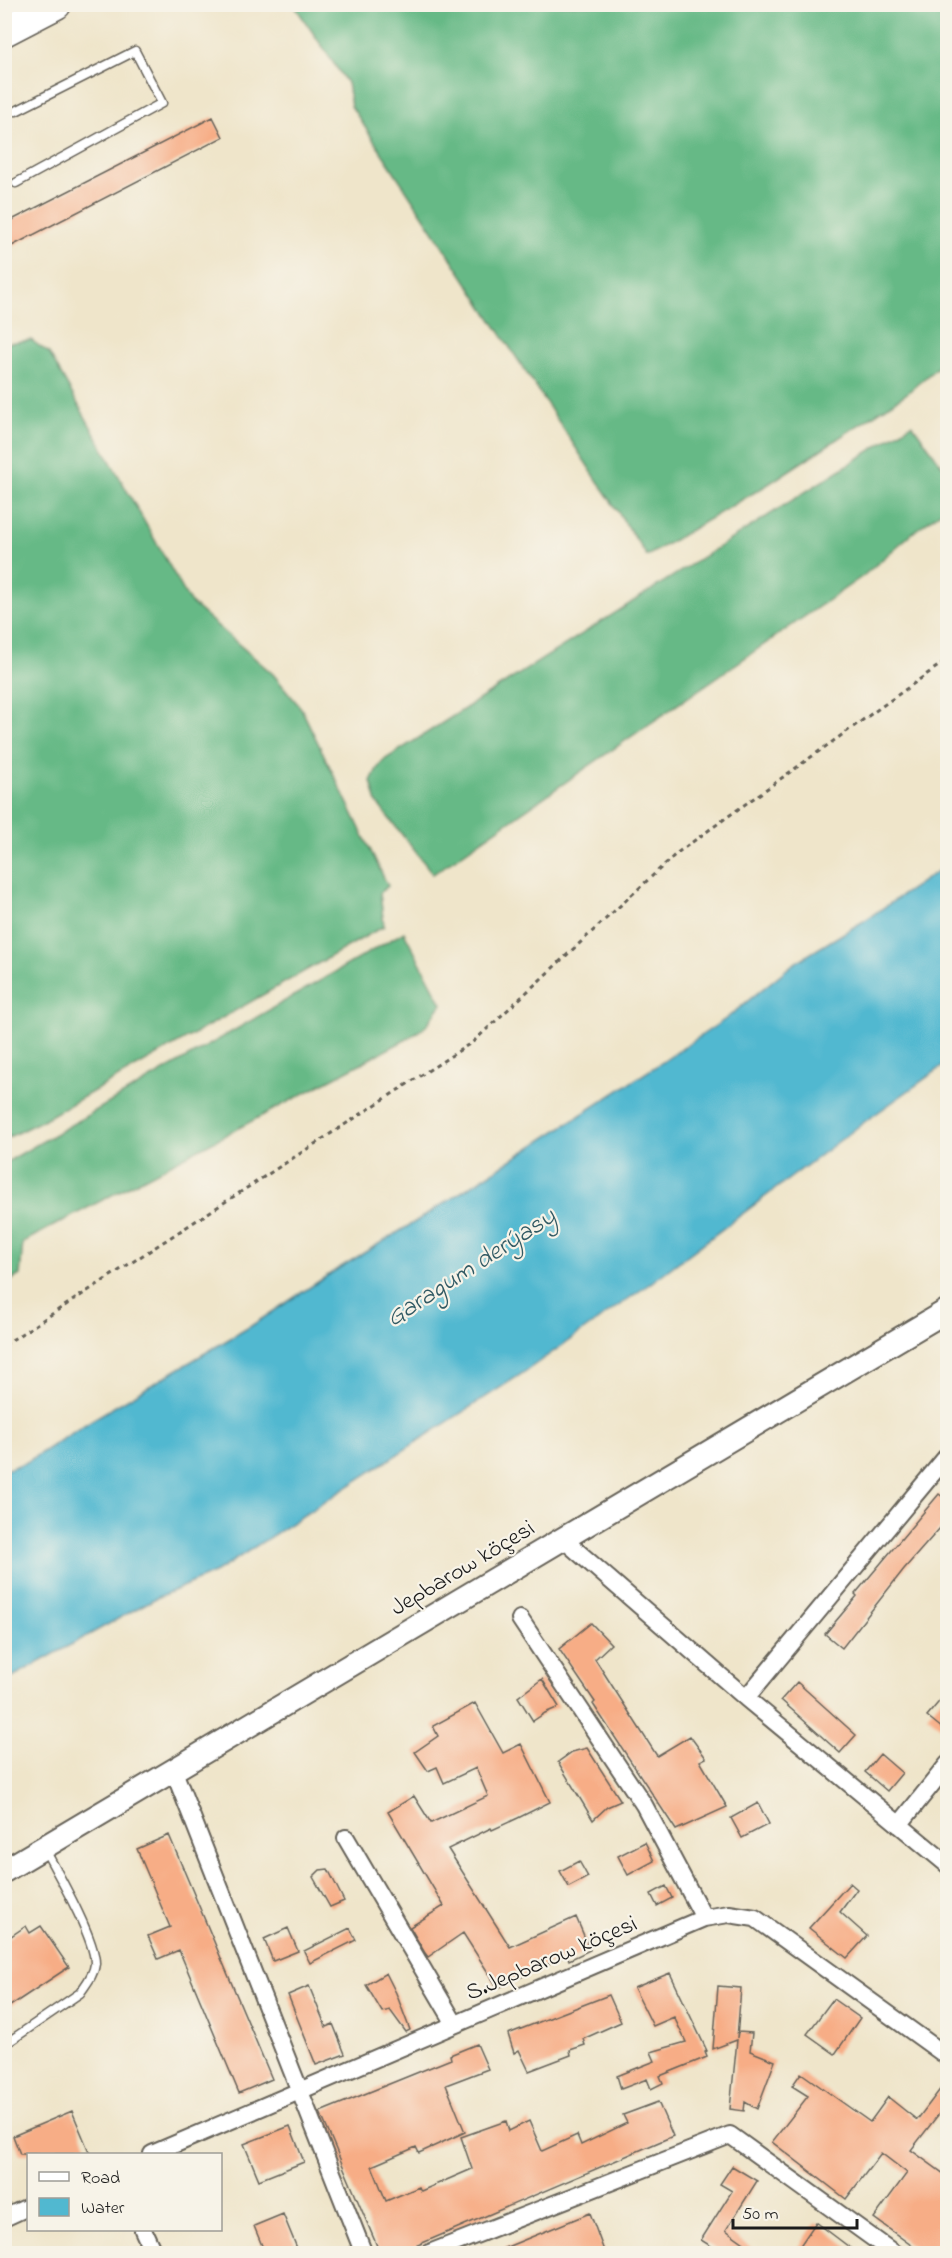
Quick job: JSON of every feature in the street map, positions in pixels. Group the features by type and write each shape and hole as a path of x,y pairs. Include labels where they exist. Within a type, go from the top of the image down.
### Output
{"highway":[{"path":"4,31 56,4"}],"street":[{"name":"Jepbarow köçesi","path":"4,1871 948,1310"},
{"path":"746,1698 948,1455"},
{"path":"563,1539 746,1698 948,1864"},
{"path":"520,1619 644,1805 704,1918"},
{"path":"899,1825 948,1764"},
{"path":"174,1769 364,2253"},
{"path":"346,1838 455,2024"},
{"name":"S.Jepbarow köçesi","path":"154,2153 704,1918 729,1914 755,1918 948,2057"},
{"path":"427,2253 730,2135 895,2253"},
{"path":"4,2218 27,2207"},
{"path":"144,2231 153,2253"}],"lane":[{"path":"16,111 135,51 162,103 16,183"},
{"path":"4,2045 80,1992 95,1966 94,1954 71,1899 44,1847"}],"path":[{"path":"4,1345 474,1041 677,853 948,659"}],"green space":[{"path":"294,5 947,5 947,359 906,394 767,485 647,556 351,106 347,83"},
{"path":"31,340 49,353 190,602 273,674 301,708 388,886 380,893 384,926 43,1120 5,1139 4,346 7,343"},
{"path":"912,424 947,472 947,507 916,530 863,576 433,874 377,803 371,781 384,760"},
{"path":"404,932 442,1004 426,1026 409,1038 23,1242 20,1275 5,1284 5,1163"}],"water":[{"name":"Garagum derýasy","path":"947,865 947,1063 863,1123 648,1285 523,1373 216,1572 154,1599 5,1681 5,1470 27,1462 92,1420 251,1326 336,1270 423,1217 658,1065 727,1018 793,964 862,922"}],"building":[{"path":"213,117 223,137 4,250 4,224"},
{"path":"939,1494 948,1501 948,1519 904,1569 842,1648 825,1634 857,1596 855,1594"},
{"path":"591,1623 611,1644 595,1659 657,1756 690,1736 706,1758 700,1761 727,1807 676,1830 559,1649"},
{"path":"542,1679 559,1707 533,1721 518,1697"},
{"path":"797,1682 856,1735 840,1753 781,1700"},
{"path":"948,1691 948,1733 927,1716"},
{"path":"475,1703 503,1753 521,1744 550,1802 448,1849 510,1947 576,1917 590,1950 569,1960 567,1955 498,1988 463,1933 428,1957 425,1953 410,1927 444,1906 388,1812 414,1796 431,1823 488,1796 476,1768 444,1783 437,1767 428,1771 415,1752 438,1736 433,1726"},
{"path":"587,1748 621,1801 607,1807 593,1820 558,1762 572,1752"},
{"path":"880,1754 902,1773 887,1791 865,1772"},
{"path":"758,1803 769,1824 742,1838 731,1818"},
{"path":"169,1835 272,2079 239,2093 179,1950 158,1959 148,1936 170,1927 137,1849"},
{"path":"645,1842 654,1861 628,1875 618,1856"},
{"path":"579,1861 588,1877 569,1887 560,1871"},
{"path":"328,1869 344,1901 330,1907 313,1877 320,1870"},
{"path":"850,1883 857,1889 840,1912 867,1936 847,1958 809,1928"},
{"path":"666,1886 672,1898 657,1906 651,1894"},
{"path":"26,1926 30,1933 41,1926 69,1967 4,2010 4,1941"},
{"path":"288,1928 298,1951 273,1961 264,1939"},
{"path":"350,1928 356,1940 310,1963 304,1951"},
{"path":"386,1973 410,2030 406,2032 390,2010 382,2012 366,1985"},
{"path":"670,1973 707,2051 705,2052 707,2057 660,2076 663,2083 651,2089 647,2079 621,2089 617,2076 655,2061 651,2052 686,2042 674,2017 653,2026 634,1988"},
{"path":"309,1986 326,2027 333,2024 345,2054 316,2065 288,1995"},
{"path":"718,1986 741,1988 737,2038 738,2032 752,2033 750,2051 775,2061 757,2109 745,2102 744,2111 730,2109 737,2040 713,2049"},
{"path":"609,1995 621,2022 583,2039 585,2045 570,2050 571,2055 529,2071 519,2050 514,2053 508,2034"},
{"path":"833,1999 860,2018 835,2054 807,2034"},
{"path":"477,2044 488,2069 446,2085 465,2132 419,2153 416,2147 372,2166 386,2201 419,2187 421,2191 472,2169 461,2137 506,2121 509,2131 529,2121 542,2151 577,2135 581,2145 627,2123 623,2115 658,2102 673,2136 399,2253 380,2253 320,2112 451,2059 450,2055"},
{"path":"801,2073 870,2122 888,2097 917,2120 948,2079 948,2102 911,2150 948,2177 948,2253 922,2253 874,2218 907,2173 881,2153 846,2199 772,2142 808,2096 792,2086"},
{"path":"72,2111 90,2153 20,2154 13,2136"},
{"path":"290,2126 304,2162 259,2180 244,2144"},
{"path":"732,2166 757,2181 726,2230 758,2253 722,2253 701,2240 732,2191 720,2184"},
{"path":"590,2213 604,2251 596,2253 492,2253"},
{"path":"283,2214 299,2253 265,2253 254,2226"},
{"path":"816,2222 857,2253 795,2253"}]}
